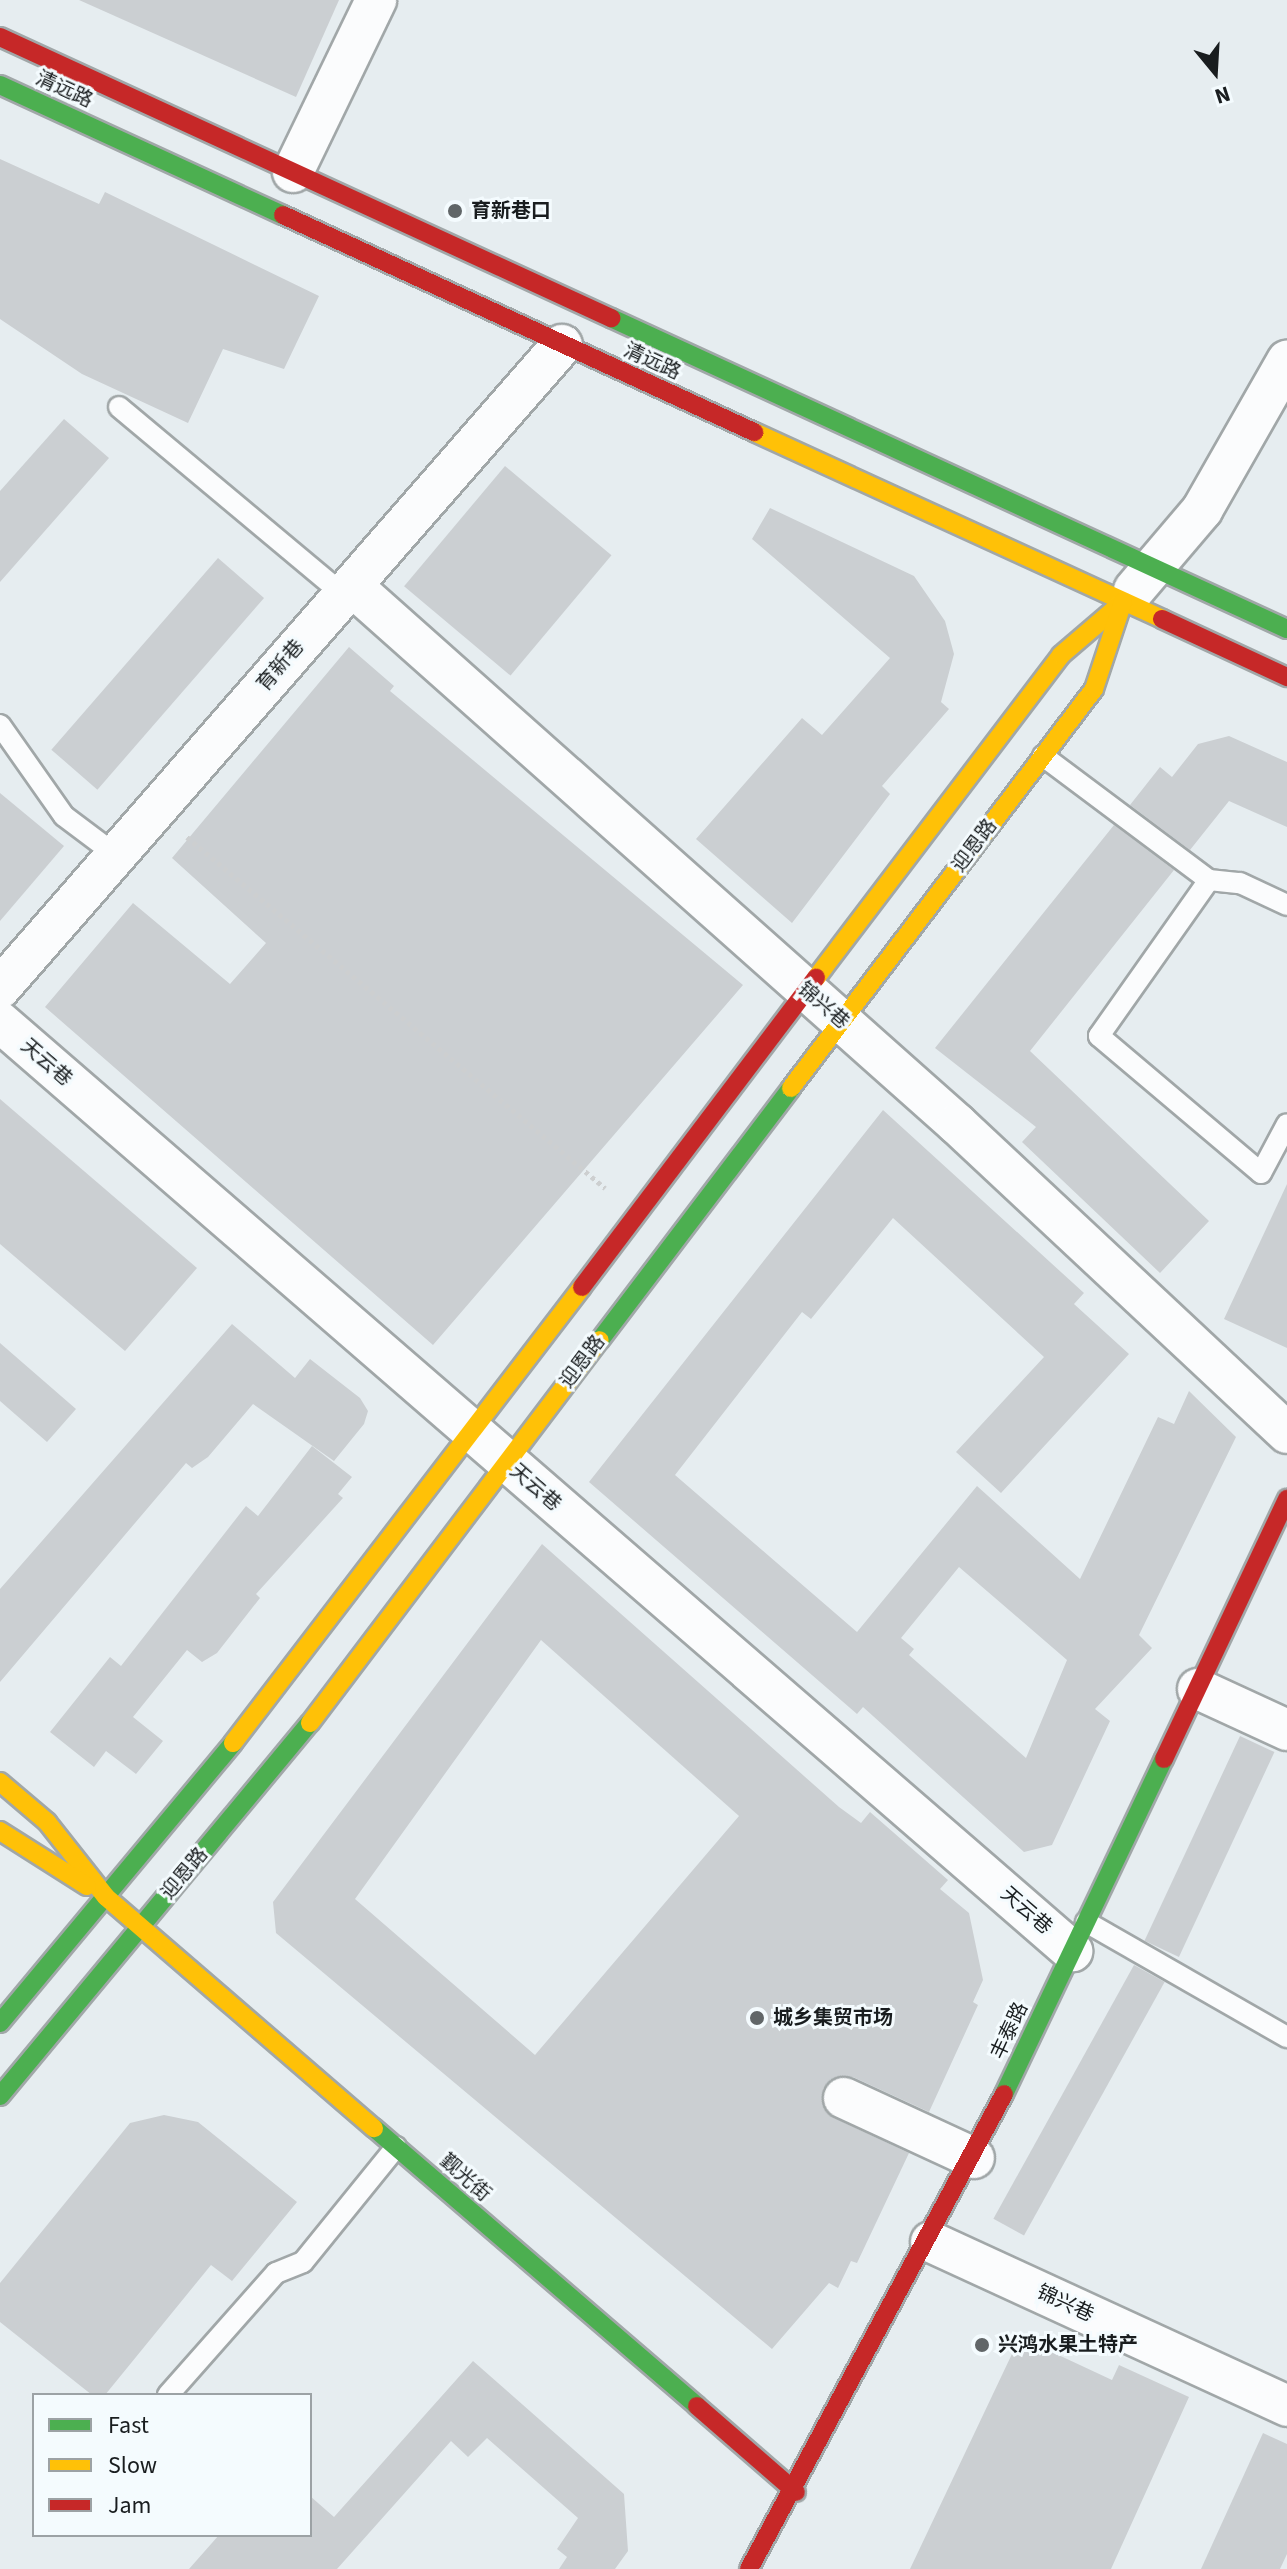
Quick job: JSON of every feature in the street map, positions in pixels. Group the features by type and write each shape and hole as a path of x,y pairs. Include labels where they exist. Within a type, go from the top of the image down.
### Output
{"street":[{"path":"293,172 376,0"},
{"name":"清远路","path":"0,37 1287,629"},
{"name":"清远路","path":"0,85 1287,677"},
{"name":"育新巷","path":"0,988 562,345"},
{"name":"迎恩路","path":"0,2023 254,1718 1061,655 1123,602 1202,510 1287,361"},
{"name":"锦兴巷","path":"348,591 842,1022 1287,1433"},
{"name":"迎恩路","path":"0,2096 291,1747 1094,689 1123,602"},
{"name":"天云巷","path":"0,1022 506,1464 1079,1936"},
{"name":"丰泰路","path":"749,2569 796,2492 974,2158 1287,1499"},
{"path":"1198,1689 1287,1730"},
{"name":"觐光街","path":"0,1782 47,1822 106,1897"},
{"name":"觐光街","path":"0,1831 106,1897 796,2492"},
{"path":"844,2098 974,2158"},
{"name":"锦兴巷","path":"931,2242 1287,2406"}],"lane":[{"path":"119,407 348,591"},
{"path":"0,725 64,816 116,855"},
{"path":"1043,756 1209,880 1240,883 1287,905"},
{"path":"1209,880 1099,1036 1261,1173 1287,1124"},
{"path":"1079,1936 1287,2037"},
{"path":"170,2393 276,2273 303,2262 396,2147"}],"path":[{"path":"155,810 637,1214"}],"building":[{"path":"79,0 339,0 296,97"},
{"path":"0,159 99,204 105,192 319,296 284,369 223,349 188,423 82,374 0,319"},
{"path":"64,419 109,458 0,582 0,491"},
{"path":"505,466 611,555 511,676 404,586"},
{"path":"770,508 914,576 945,621 954,654 941,702 949,709 882,786 890,794 792,923 696,839 802,718 822,735 890,658 752,539"},
{"path":"218,558 264,598 97,790 51,750"},
{"path":"349,647 394,686 390,691 743,985 433,1345 45,1007 133,903 230,984 266,943 172,858"},
{"path":"1229,736 1287,762 1287,827 1229,801 1190,850 1130,805 1160,767 1172,777 1198,744"},
{"path":"0,793 64,846 0,921"},
{"path":"1114,825 1174,870 1030,1051 1209,1221 1160,1273 1022,1142 1036,1127 935,1048"},
{"path":"0,1099 197,1268 125,1351 0,1244"},
{"path":"883,1110 1084,1293 1074,1304 1129,1354 1001,1493 956,1452 1044,1357 893,1218 811,1319 802,1312 675,1475 857,1632 977,1486 1080,1579 1158,1417 1174,1424 1189,1391 1236,1437 1139,1635 1152,1648 1095,1709 1110,1721 1052,1845 1024,1852 863,1707 857,1714 589,1482","holes":["959,1567 1067,1660 1026,1758 909,1655 914,1649 901,1638"]},
{"path":"1287,1184 1287,1348 1224,1319"},
{"path":"232,1324 295,1378 310,1359 360,1398 368,1411 364,1424 334,1461 253,1404 208,1457 192,1468 186,1463 0,1682 0,1589"},
{"path":"0,1343 76,1409 47,1442 0,1401"},
{"path":"312,1446 352,1477 338,1494 343,1498 256,1594 260,1598 217,1653 202,1662 187,1650 133,1717 163,1741 136,1774 106,1751 94,1767 50,1732 110,1657 121,1666 246,1506 258,1516"},
{"path":"542,1544 839,1807 861,1823 870,1812 948,1880 940,1889 969,1913 983,1980 973,2002 978,2005 929,2112 853,2077 831,2079 823,2089 834,2118 909,2153 857,2263 851,2261 838,2288 829,2283 772,2349 276,1933 273,1902","holes":["541,1640 739,1816 535,2055 355,1899"]},
{"path":"1240,1736 1274,1752 1179,1957 1144,1941"},
{"path":"1134,1965 1165,1982 1024,2236 993,2219"},
{"path":"164,2115 198,2122 297,2202 232,2281 211,2265 107,2393 89,2393 0,2322 0,2283 130,2123"},
{"path":"1020,2337 1112,2380 1119,2365 1189,2397 1111,2569 910,2569"},
{"path":"473,2361 624,2494 628,2551 615,2569 559,2569 567,2557 557,2549 578,2518 487,2438 468,2457 451,2441 337,2569 189,2569 217,2537 312,2537 312,2498 334,2517"},
{"path":"1263,2433 1287,2444 1287,2554 1280,2569 1201,2569"}],"traffic: fast":[{"path":"0,85 283,215"},
{"path":"611,318 1287,629"},
{"path":"600,1340 791,1088"},
{"path":"0,2096 310,1723"},
{"path":"0,2023 233,1743"},
{"path":"1004,2094 1164,1759"},
{"path":"374,2128 697,2406"}],"traffic: slow":[{"path":"754,432 1162,619"},
{"path":"816,978 1061,655 1123,602"},
{"path":"791,1088 1094,689 1123,602"},
{"path":"233,1743 582,1287"},
{"path":"310,1723 600,1340"},
{"path":"0,1782 47,1822 106,1897 374,2128"},
{"path":"0,1831 87,1886"}],"traffic: jam":[{"path":"0,37 611,318"},
{"path":"283,215 754,432"},
{"path":"1162,619 1287,677"},
{"path":"582,1287 816,978"},
{"path":"1164,1759 1287,1499"},
{"path":"749,2569 1004,2094"},
{"path":"697,2406 796,2492"}],"place":[{"name":"育新巷口","path":"455,211"},
{"name":"城乡集贸市场","path":"757,2018"},
{"name":"兴鸿水果土特产","path":"982,2345"}]}
